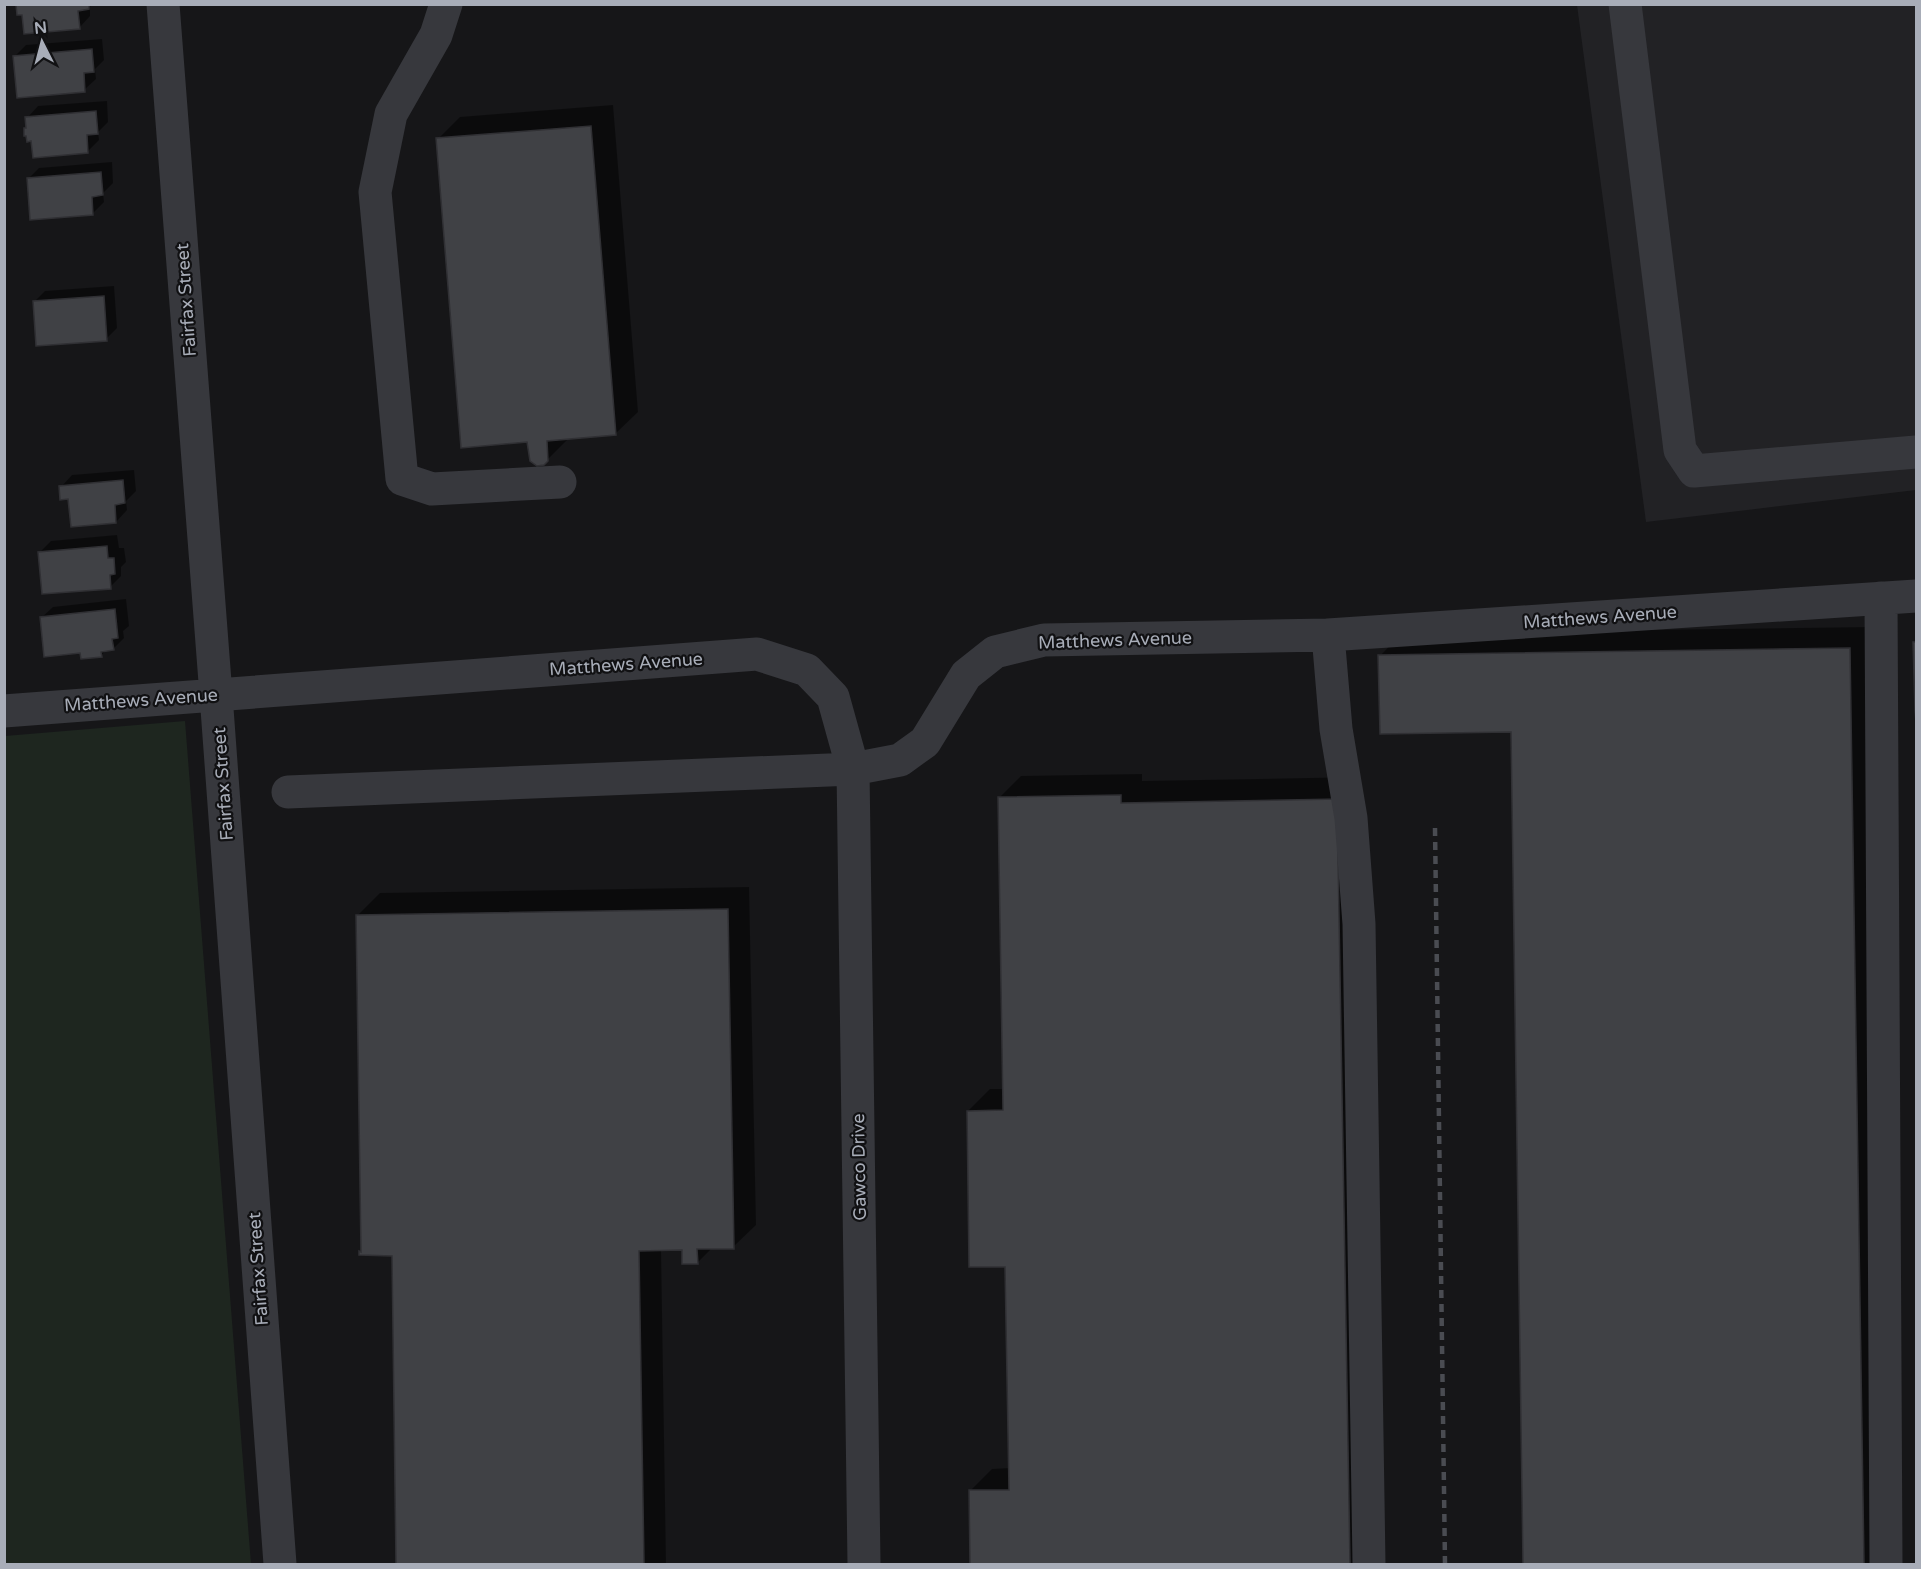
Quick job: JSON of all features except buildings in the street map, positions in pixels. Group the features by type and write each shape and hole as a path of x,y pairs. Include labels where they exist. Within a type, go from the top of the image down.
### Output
{"street":[{"name":"Fairfax Street","path":"163,4 280,1564"},
{"path":"446,4 436,35 391,114 375,192 402,479 432,489 560,482"},
{"path":"1625,4 1680,450 1694,471 1917,452"},
{"name":"Matthews Avenue","path":"4,711 757,654 807,670 833,697 853,769 900,760 925,742 966,675 995,652 1044,640 1328,635 1917,596"},
{"path":"1881,598 1886,1564"},
{"path":"1328,635 1336,729 1351,818 1359,924 1369,1564"},
{"path":"288,792 853,769"},
{"name":"Gawco Drive","path":"853,769 864,1564"}],"shaded area":[{"path":"1577,5 1916,5 1916,490 1646,522"},
{"path":"185,721 251,1564 5,1564 5,736"}],"railway":[{"path":"1435,828 1445,1564"}]}
